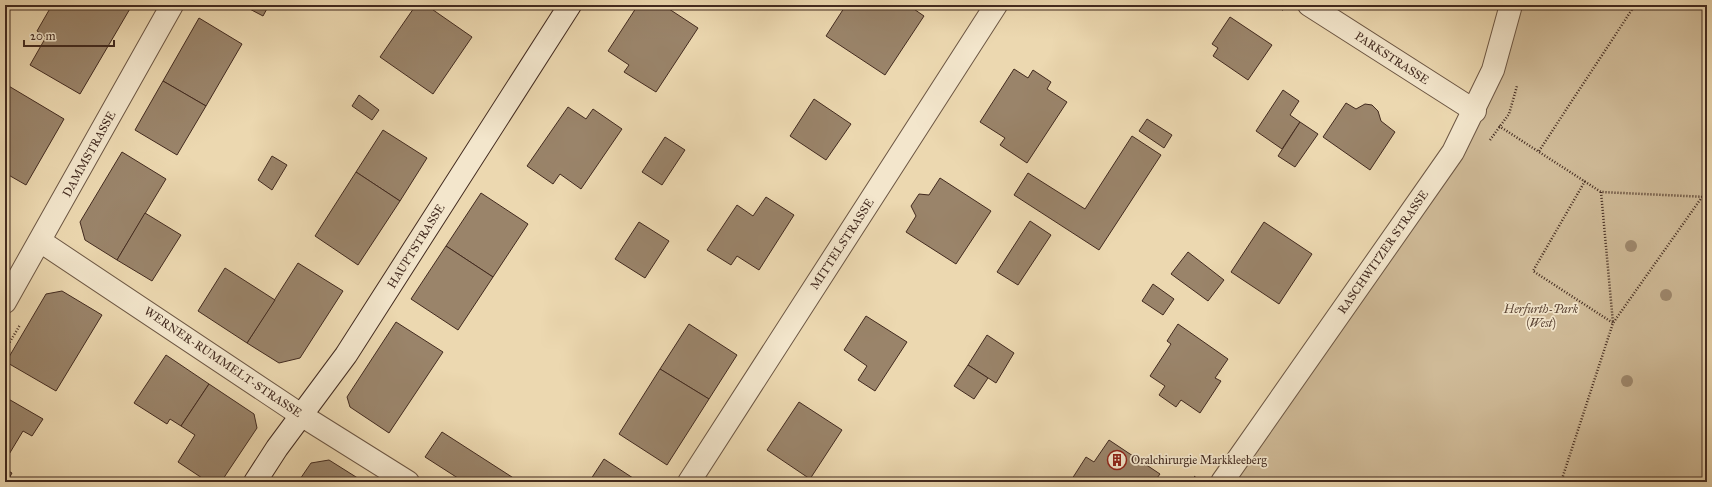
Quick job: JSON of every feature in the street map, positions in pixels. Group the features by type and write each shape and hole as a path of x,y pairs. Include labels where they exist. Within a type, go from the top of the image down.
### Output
{"street":[{"name":"DAMMSTRASSE","path":"5,302 172,5"},
{"name":"HAUPTSTRASSE","path":"255,482 301,415 346,355 570,5"},
{"name":"MITTELSTRASSE","path":"689,482 996,5"},
{"name":"PARKSTRASSE","path":"1309,5 1474,111"},
{"name":"RASCHWITZER STRASSE","path":"1222,482 1453,152 1493,70 1511,5"},
{"name":"WERNER-RUMMELT-STRASSE","path":"40,241 301,415 408,482"}],"path":[{"path":"1275,5 1285,11"},
{"path":"1539,151 1635,5"},
{"path":"1474,111 1539,151 1601,192 1707,197"},
{"path":"1585,182 1533,270 1613,323"},
{"path":"1561,482 1613,323 1707,190"},
{"path":"1601,192 1613,323"},
{"path":"5,350 21,322"},
{"path":"1191,482 1198,473"}],"green space":[{"name":"Herfurth-Park (West)","path":"1511,5 1707,5 1707,482 1222,482 1453,152"}],"building":[{"path":"52,5 127,5 131,7 80,94 30,65 46,37 37,31"},
{"path":"242,5 269,5 263,16"},
{"path":"416,5 426,5 472,37 433,94 380,57"},
{"path":"638,5 663,5 698,28 656,92 624,72 629,65 608,51"},
{"path":"846,5 908,5 924,16 885,75 826,36"},
{"path":"1230,17 1272,45 1248,80 1213,56 1218,48 1212,44"},
{"path":"199,18 242,44 206,106 163,81"},
{"path":"1014,69 1028,78 1033,70 1051,82 1047,89 1067,102 1027,163 1000,145 1005,138 980,122"},
{"path":"163,81 206,106 177,155 135,130"},
{"path":"7,85 64,119 26,185 5,173 5,88"},
{"path":"1283,90 1299,101 1290,115 1300,122 1282,149 1256,131"},
{"path":"359,95 379,110 372,120 352,106"},
{"path":"814,99 851,124 826,160 790,136"},
{"path":"1346,103 1356,109 1365,104 1372,105 1378,111 1381,121 1395,132 1370,170 1323,137"},
{"path":"568,107 586,119 593,109 622,129 581,189 560,174 553,184 527,166"},
{"path":"1147,119 1172,135 1164,148 1139,131"},
{"path":"1300,122 1318,134 1295,167 1278,156"},
{"path":"383,130 427,158 400,201 356,172"},
{"path":"1132,136 1161,155 1099,250 1014,195 1028,173 1085,209"},
{"path":"665,137 685,150 662,185 642,172"},
{"path":"122,152 166,179 117,260 85,240 80,222"},
{"path":"272,156 287,165 272,190 258,180"},
{"path":"356,172 400,201 358,265 315,236"},
{"path":"940,178 991,211 956,264 906,232 916,216 911,206 919,194 929,195"},
{"path":"481,193 528,224 493,277 446,246"},
{"path":"766,197 794,215 759,270 737,256 731,265 707,250 737,205 753,216"},
{"path":"145,213 181,235 152,281 117,260"},
{"path":"1030,221 1051,235 1018,285 997,272"},
{"path":"639,222 669,241 645,278 615,259"},
{"path":"1264,222 1312,254 1279,304 1231,272"},
{"path":"446,246 493,277 458,330 411,299"},
{"path":"1188,252 1224,280 1208,301 1171,274"},
{"path":"298,263 343,291 300,358 279,363 247,343"},
{"path":"225,268 275,300 247,343 198,311"},
{"path":"1153,284 1174,299 1163,315 1142,301"},
{"path":"62,291 102,315 56,391 6,362 46,294"},
{"path":"866,316 907,342 875,391 858,380 867,366 844,350"},
{"path":"396,322 443,352 389,433 350,407 347,397"},
{"path":"689,324 737,355 709,399 660,369"},
{"path":"1178,324 1228,359 1215,378 1221,381 1200,413 1181,400 1176,407 1159,395 1165,386 1150,376 1171,344 1167,341"},
{"path":"987,335 1014,353 996,383 968,365"},
{"path":"166,355 209,384 181,426 170,419 167,424 134,403"},
{"path":"968,365 988,378 974,399 954,386"},
{"path":"660,369 709,399 667,465 619,434"},
{"path":"209,384 254,414 257,428 221,482 208,482 178,462 195,435 181,426"},
{"path":"5,397 43,419 32,436 23,431 5,461"},
{"path":"799,402 842,430 810,479 767,450"},
{"path":"442,432 515,479 513,482 464,482 425,457"},
{"name":"Oralchirurgie Markkleeberg","path":"1109,440 1160,474 1154,482 1070,482 1086,457 1094,462"},
{"path":"604,459 639,482 589,482"},
{"path":"329,460 364,482 298,482 311,463"},
{"path":"5,469 12,473 7,482 5,482"}],"place":[{"name":"Oralchirurgie Markkleeberg","path":"1117,460"}]}
